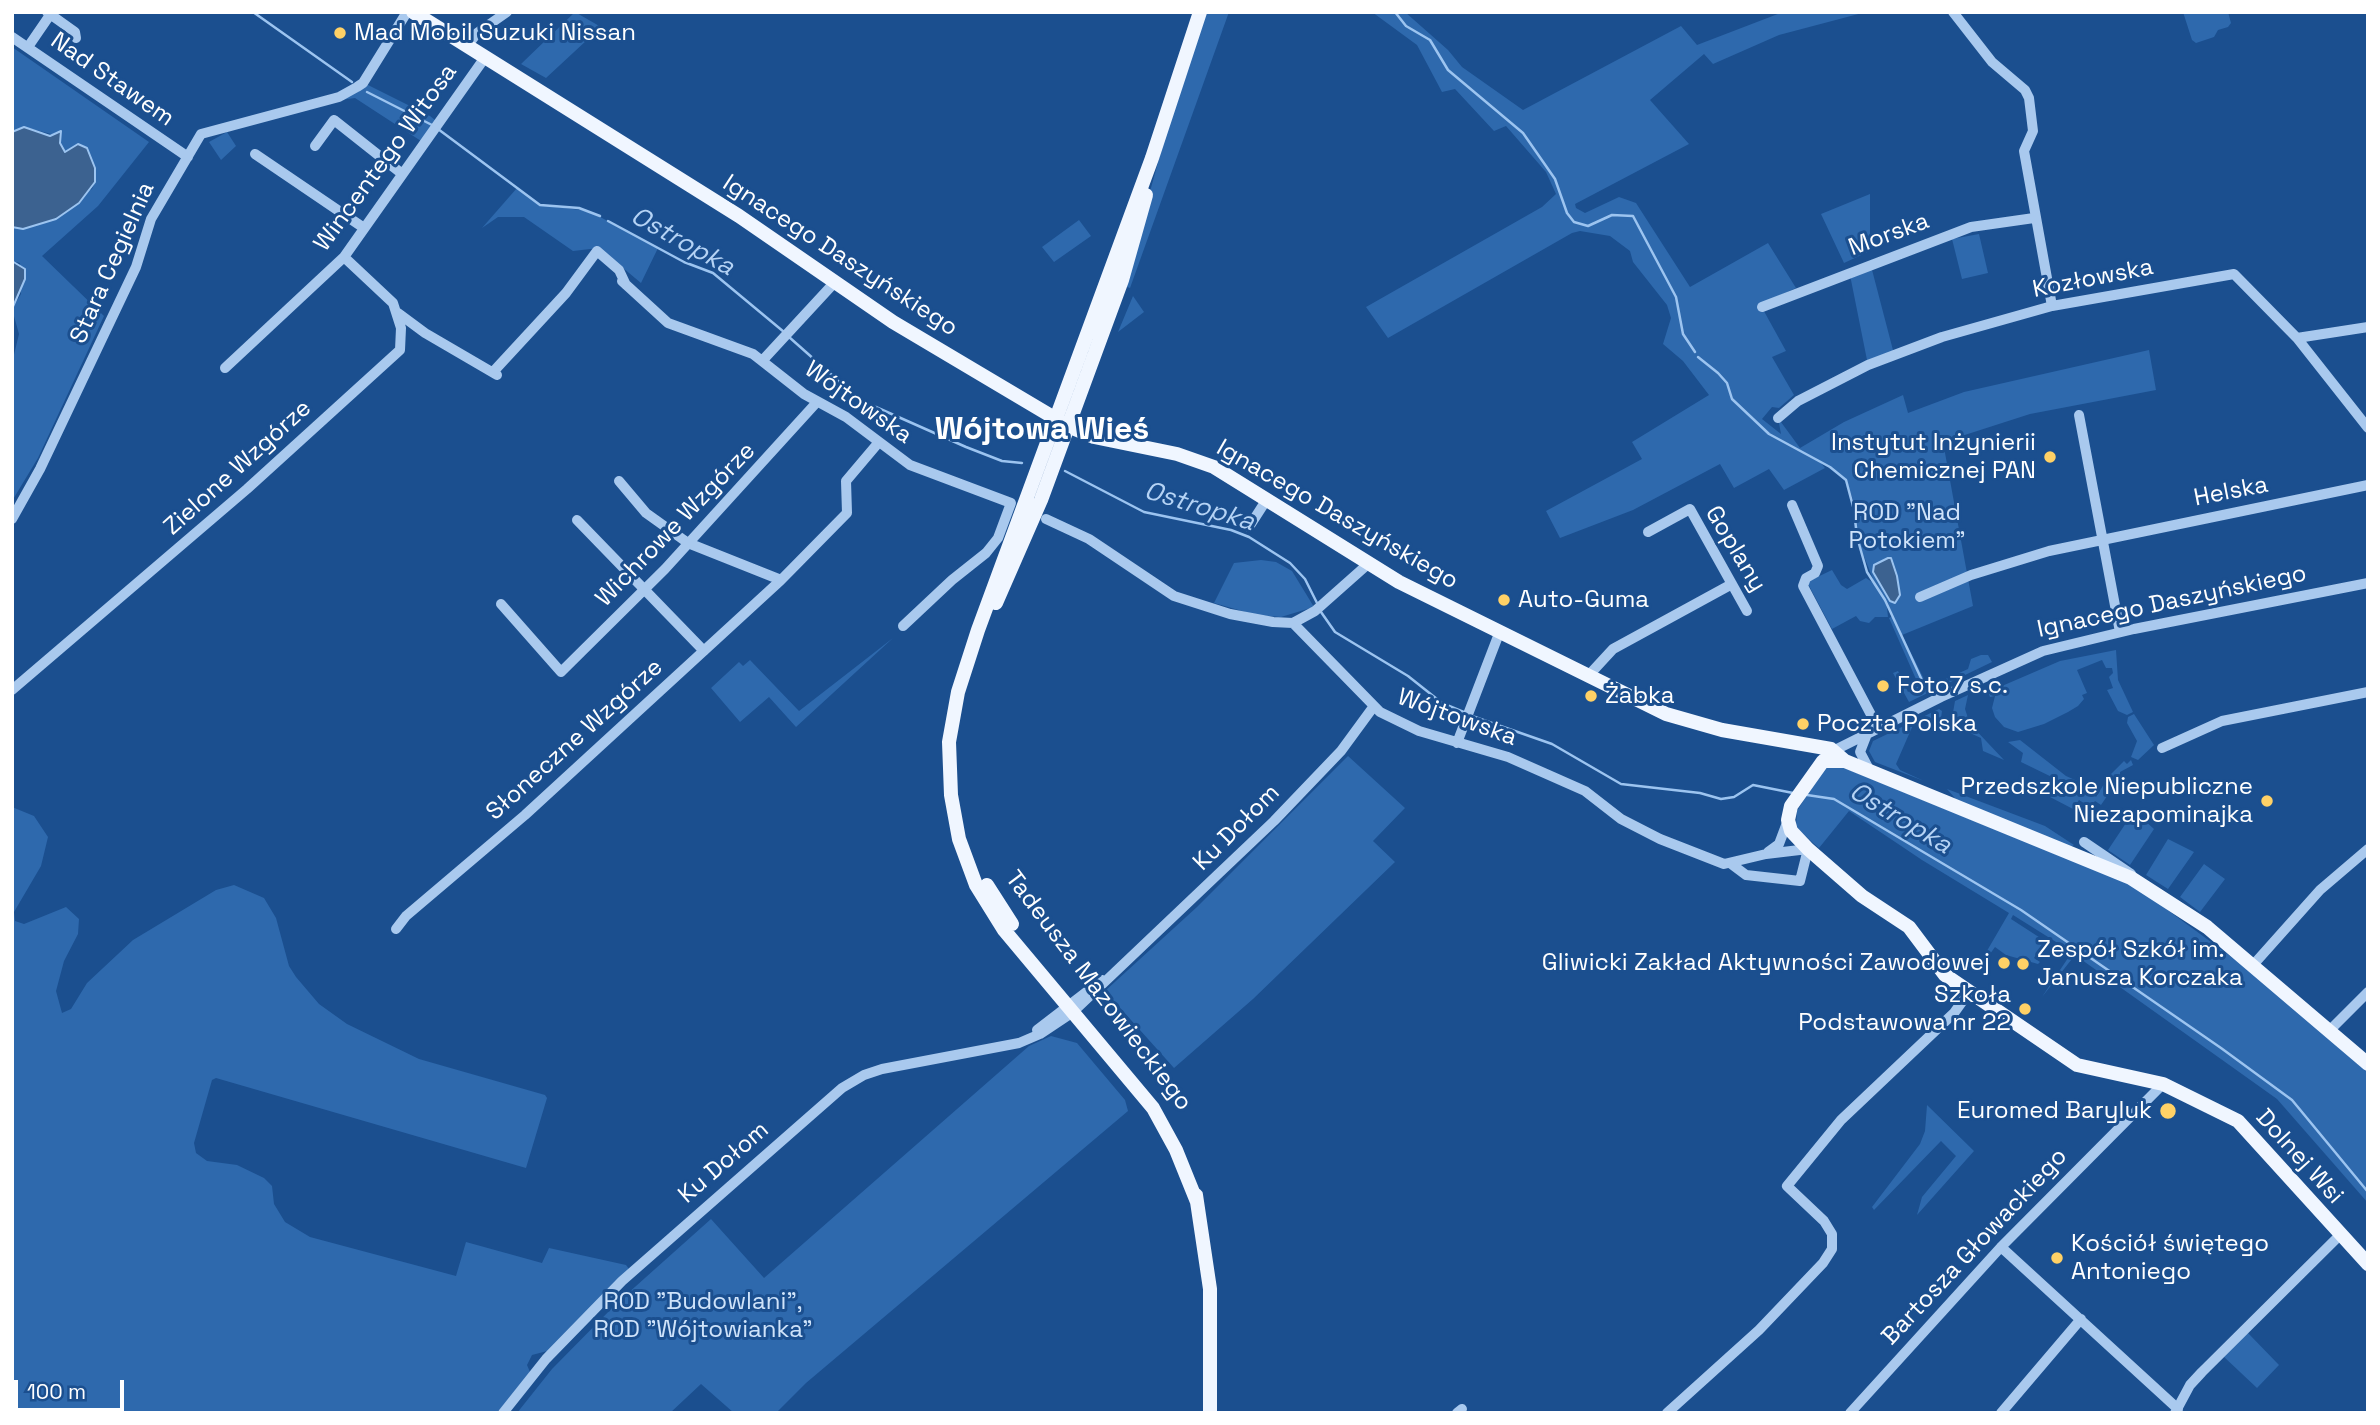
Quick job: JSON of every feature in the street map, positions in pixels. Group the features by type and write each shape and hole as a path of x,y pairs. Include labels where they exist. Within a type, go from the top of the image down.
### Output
{"main road":[{"name":"Ignacego Daszyńskiego","path":"414,12 739,216 893,322 1062,422 1094,437 1193,458 1214,467 1368,564 1589,675 1683,719 1798,744 1823,760"},
{"name":"Tadeusza Mazowieckiego","path":"1200,12 1165,123 1131,253 966,669 952,716 949,742 954,809 964,855 984,901 1004,930 1073,1006 1153,1108 1176,1150 1197,1202 1210,1289 1210,1413"},
{"path":"1798,744 1811,759 1845,761 2144,885 2180,907 2254,964 2368,1063"},
{"path":"1788,820 1798,794 1823,760"},
{"name":"Dolnej Wsi","path":"1788,820 1791,831 1808,849 1862,896 1909,927 1938,968 2077,1065 2163,1084 2245,1127 2368,1264"},
{"name":"Tadeusza Mazowieckiego","path":"1202,1413 1210,1289"}],"street":[{"name":"Stara Cegielnia","path":"12,519 40,469 128,284 151,219 201,134 339,97 360,84 407,12"},
{"path":"468,45 477,33 507,12"},
{"path":"1953,12 1992,62 2025,90 2029,98 2033,131 2024,151 2052,306"},
{"path":"28,47 50,13 75,32 76,38"},
{"name":"Nad Stawem","path":"12,37 188,157"},
{"name":"Wincentego Witosa","path":"225,368 344,257 486,56"},
{"path":"315,146 334,120 401,173"},
{"path":"255,154 364,228"},
{"name":"Morska","path":"1762,307 1971,227 2034,218"},
{"path":"344,257 384,292 398,313 425,333 495,374 566,293 597,251 619,270 626,285"},
{"name":"Kozłowska","path":"1778,418 1798,401 1894,354 2052,306 2234,274 2297,338 2368,428"},
{"name":"Wójtowska","path":"616,276 668,323 753,354 817,402 846,417 910,465 1012,503 999,538 986,553 952,580 903,626"},
{"name":"Wójtowska","path":"762,361 835,282"},
{"name":"Zielone Wzgórze","path":"12,690 247,489 400,350 403,339 398,313"},
{"path":"2297,338 2368,327"},
{"name":"Wichrowe Wzgórze","path":"501,604 561,672 645,589 817,402"},
{"path":"2079,415 2120,632"},
{"name":"Słoneczne Wzgórze","path":"397,929 406,916 525,816 782,580 847,513 846,481 879,442"},
{"path":"619,481 646,513 688,543 782,580"},
{"name":"Helska","path":"1920,597 1971,575 2049,551 2368,485"},
{"path":"1249,527 1267,499"},
{"path":"1792,505 1818,566 1815,573 1806,578 1803,586 1872,731 1860,752 1870,771"},
{"name":"Goplany","path":"1648,532 1690,509 1747,611"},
{"path":"1046,519 1089,539 1174,596 1230,614 1273,622 1293,623 1315,611 1368,564"},
{"path":"576,520 704,651"},
{"name":"Ignacego Daszyńskiego","path":"1823,760 1872,731 2043,651 2120,632 2368,583"},
{"path":"1589,675 1613,649 1732,584"},
{"name":"Wójtowska","path":"1293,623 1338,665 1374,706 1419,732 1508,757 1554,777 1585,792 1621,819 1660,838 1719,863 1808,849"},
{"path":"1457,743 1500,631"},
{"path":"2162,748 2222,720 2368,692"},
{"name":"Ku Dołom","path":"503,1413 546,1359 622,1281 842,1088 864,1075 882,1069 944,1055 1007,1046 1027,1039 1118,970 1283,811 1341,751 1374,706"},
{"path":"1766,854 1780,844 1788,820"},
{"path":"2084,842 2144,885"},
{"path":"1730,863 1746,875 1800,881 1808,849"},
{"path":"2254,964 2320,890 2368,849"},
{"path":"1667,1413 1759,1329 1823,1263 1832,1249 1832,1234 1824,1221 1787,1186 1841,1120 1954,1013 1969,992"},
{"path":"2331,1029 2368,992"},
{"name":"Bartosza Głowackiego","path":"1850,1413 2001,1247 2163,1084"},
{"path":"2001,1247 2081,1319 2176,1411 2202,1371 2340,1235"},
{"path":"2001,1413 2081,1319"}],"green space":[{"path":"575,12 601,27 546,78 521,64"},
{"path":"1206,12 1229,12 1130,288 1124,286 1168,126"},
{"name":"ROD \"Nad Potokiem\"","path":"1372,12 1405,12 1448,50 1462,67 1523,110 1681,26 1697,45 1783,12 1866,12 1779,35 1713,64 1704,54 1650,100 1689,144 1575,204 1576,208 1585,213 1619,197 1636,203 1690,287 1768,243 1796,288 1760,304 1786,351 1772,357 1794,395 1779,408 1772,407 1762,419 1781,434 1778,418 1800,448 1844,422 1903,395 1908,413 1964,392 2149,350 2156,390 2030,414 1943,442 1973,606 1902,635 1928,687 1968,669 1971,659 1981,655 1988,655 1992,662 1909,702 1893,673 1898,671 1908,692 1919,686 1889,618 1893,616 1886,599 1888,617 1875,617 1869,623 1860,621 1856,616 1832,629 1807,582 1832,570 1841,585 1847,589 1866,578 1875,584 1857,539 1855,506 1846,479 1820,462 1825,468 1784,490 1769,469 1734,488 1720,464 1633,510 1560,538 1546,511 1642,459 1632,442 1709,395 1683,361 1663,344 1671,318 1667,305 1633,262 1630,251 1610,236 1580,231 1572,233 1388,338 1366,307 1542,207 1556,194 1546,172 1506,126 1494,131 1455,89 1442,92 1417,45"},
{"path":"2183,12 2228,12 2231,23 2218,30 2214,37 2196,43 2192,40"},
{"path":"12,47 149,142 98,206 42,256 104,316 38,458 12,501 12,363 19,334 12,309 21,294 20,263 12,261 12,227 30,226 92,189 95,168 78,145 66,152 62,150 60,138 55,135 24,127 12,132"},
{"path":"364,83 430,116 440,124 421,141 355,98 317,103"},
{"path":"227,132 236,146 221,160 209,142"},
{"path":"517,188 540,205 589,211 658,248 641,283 599,248 573,251 524,217 498,217 482,228"},
{"path":"1870,194 1870,251 1844,263 1821,214"},
{"path":"1079,220 1091,236 1054,262 1042,247"},
{"path":"1979,234 1988,273 1962,279 1952,239"},
{"path":"1871,266 1894,354 1868,365 1850,275"},
{"path":"1133,296 1144,312 1118,332"},
{"path":"1261,560 1276,562 1292,571 1314,607 1281,617 1256,615 1214,603 1234,563"},
{"path":"893,638 796,727 769,697 740,722 711,688 739,662 743,666 750,660 799,711"},
{"path":"2116,650 2118,680 2133,712 2127,715 2118,711 2107,690 2113,688 2109,677 2113,673 2112,668 2106,668 2102,660 2077,670 2087,693 2082,695 2084,699 2078,706 2068,712 2044,724 2018,732 2004,727 1995,717 1992,708 1995,696 1990,697 1988,692 2060,661"},
{"path":"1968,695 1965,709 1970,724 2004,760 1983,751 1981,738 1970,733 1972,728 1955,720 1951,724 1955,701"},
{"path":"1939,709 1942,711 1941,718 1925,721 1918,726 1913,725 1896,764 1900,770 1924,781 1875,762 1869,751 1873,741"},
{"path":"2134,714 2154,745 2138,760 2131,757 2137,741 2127,723 2128,717"},
{"path":"2020,740 2066,776 2084,784 2096,797 2109,776 2124,761 2127,764 2131,760 2133,765 2120,772 2120,777 2101,805 2095,801 2090,807 2079,800 2073,809 2050,797 2060,781 2021,762 2023,753 2008,742"},
{"path":"1348,756 1405,808 1373,841 1395,862 1253,999 1174,1068 1105,991 1197,907"},
{"path":"1832,763 2135,886 2249,970 2368,1073 2368,1203 2277,1099 2075,955 2042,997 2072,952 2013,915 2011,919 2045,941 2034,958 2040,962 2038,964 2006,955 1995,947 1987,958 1984,956 2009,913 1849,811 1819,848 1796,827 1797,811 1825,766"},
{"path":"1947,789 2045,826 2074,845 2069,848 1960,804"},
{"path":"12,807 34,816 48,837 41,866 14,912 15,921 24,924 66,907 79,919 78,934 64,961 56,991 62,1013 71,1009 87,983 133,940 216,890 234,885 264,898 276,918 289,966 296,977 319,1004 347,1024 419,1059 545,1095 547,1098 526,1168 216,1078 212,1080 194,1143 196,1153 207,1161 237,1165 264,1178 272,1186 274,1204 285,1222 310,1237 456,1276 466,1242 542,1263 549,1248 626,1265 629,1269 551,1350 532,1355 527,1365 530,1372 497,1413 12,1413"},
{"path":"2134,811 2154,829 2130,865 2108,850"},
{"path":"2168,839 2194,852 2168,889 2146,875"},
{"path":"2204,864 2225,879 2200,912 2180,897"},
{"name":"ROD \"Budowlani\", ROD \"Wójtowianka\"","path":"1051,1036 1077,1043 1125,1100 1128,1111 806,1383 776,1413 734,1413 701,1384 670,1413 517,1413 552,1369 617,1303 711,1219 764,1278 1029,1046"},
{"path":"1927,1105 1974,1151 1917,1215 1922,1197 1956,1156 1941,1141 1874,1210 1872,1207 1920,1144 1925,1131"},
{"path":"2247,1332 2279,1365 2257,1388 2223,1356"}],"shaded area":[{"path":"24,127 50,136 61,131 60,143 65,152 78,144 87,148 95,168 95,182 79,203 56,219 23,229 12,227 12,132"},
{"path":"12,261 25,269 25,279 12,309"},
{"path":"1891,558 1897,576 1900,595 1895,603 1890,601 1873,572 1874,565"}],"waterway":[{"name":"Ostropka","path":"253,12 352,82"},
{"path":"1395,12 1406,26 1430,40 1448,70 1523,133 1555,179 1567,213 1574,222 1588,226 1612,215 1633,216 1676,297 1683,334 1695,352"},
{"name":"Ostropka","path":"367,92 432,125"},
{"name":"Ostropka","path":"438,129 540,205 579,208 600,216"},
{"name":"Ostropka","path":"608,221 684,262 713,273 784,332"},
{"name":"Ostropka","path":"789,337 860,400 966,447 1002,461 1022,463"},
{"path":"1698,357 1718,373 1727,383 1732,399 1769,434 1830,467 1846,480 1867,572 1885,600 1926,689"},
{"name":"Ostropka","path":"1065,471 1144,512 1231,530 1249,537 1290,563 1305,579 1317,603"},
{"name":"Ostropka","path":"1321,612 1335,632 1408,676 1442,703 1466,713"},
{"name":"Ostropka","path":"1472,716 1552,744 1621,784 1700,793 1721,799 1734,797 1753,785 1793,793"},
{"name":"Ostropka","path":"1807,795 1834,799 2021,910 2221,1048 2292,1100 2368,1192"}],"place":[{"name":"Mad Mobil Suzuki Nissan","path":"340,33"},
{"name":"Instytut Inżynierii Chemicznej PAN","path":"2050,457"},
{"name":"Auto-Guma","path":"1504,600"},
{"name":"Foto7 s.c.","path":"1883,686"},
{"name":"Żabka","path":"1591,696"},
{"name":"Poczta Polska","path":"1803,724"},
{"name":"Przedszkole Niepubliczne Niezapominajka","path":"2267,801"},
{"name":"Gliwicki Zakład Aktywności Zawodowej","path":"2004,963"},
{"name":"Zespół Szkół im. Janusza Korczaka","path":"2023,964"},
{"name":"Szkoła Podstawowa nr 22","path":"2025,1009"},
{"name":"Euromed Baryluk","path":"2168,1111"},
{"name":"Kościół świętego Antoniego","path":"2057,1258"}],"district":[{"name":"Wójtowa Wieś","path":"1042,430"}]}
